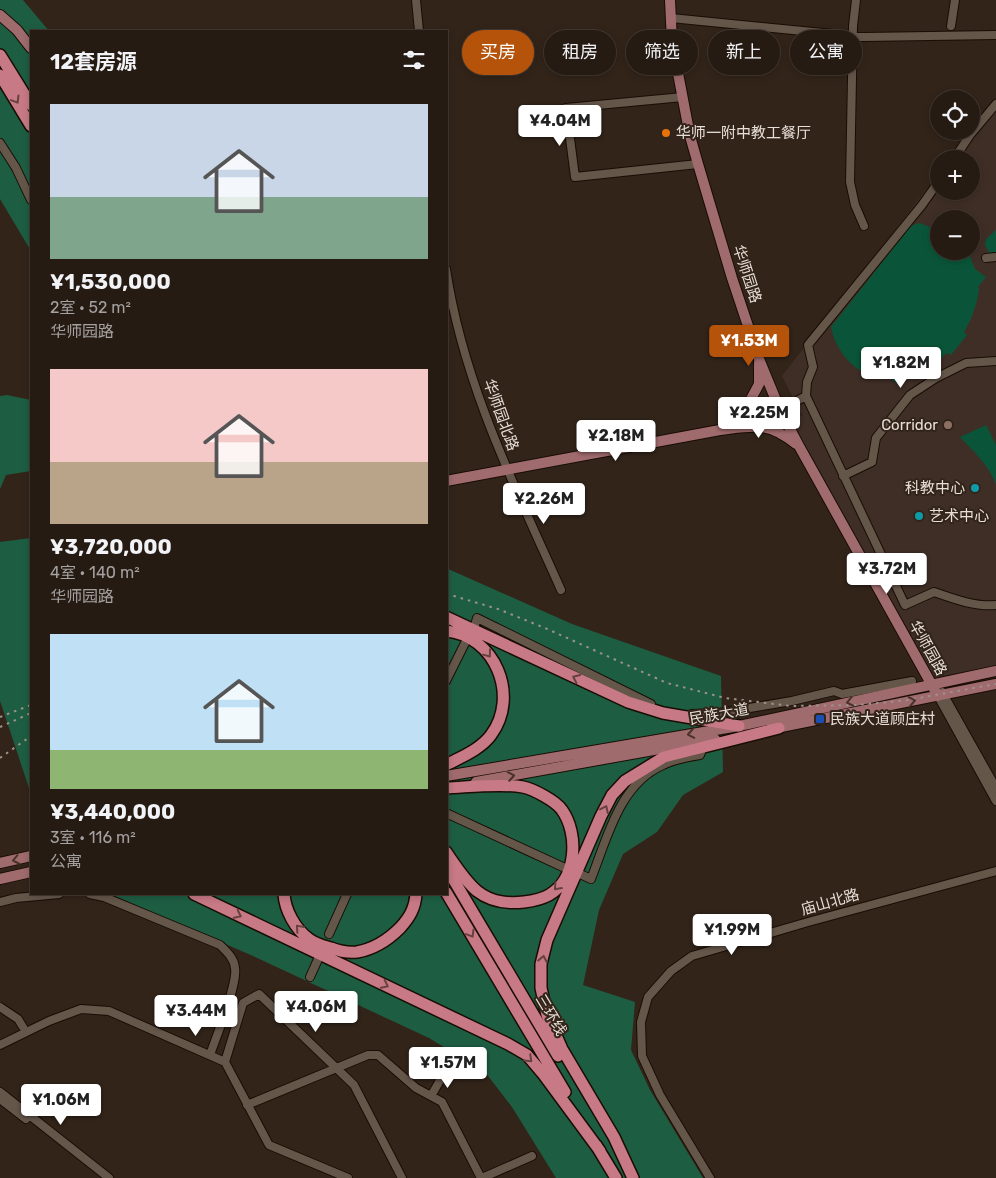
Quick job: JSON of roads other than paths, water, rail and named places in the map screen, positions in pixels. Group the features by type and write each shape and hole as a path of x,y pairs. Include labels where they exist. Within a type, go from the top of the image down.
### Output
{"highway":[{"path":"0,55 30,103"},
{"path":"0,75 30,124"},
{"path":"448,618 628,702 663,713 739,726"},
{"path":"448,632 466,636 486,649 496,666 503,687 504,700 497,724 491,736 472,751 448,764"},
{"path":"562,1049 547,1015 541,988 541,964 547,940 612,795 625,781 664,757 779,728"},
{"path":"448,788 523,787 541,794 561,809 570,826 574,850 572,864 561,884 550,895 532,901 513,904 496,902 477,890 448,855"},
{"path":"448,856 614,1136 632,1178"},
{"name":"三环线","path":"448,870 632,1178"},
{"path":"196,895 508,1044 527,1055 600,1151"},
{"path":"284,895 285,904 295,924 309,939 342,952 357,952 380,944 393,935 408,919 415,904 416,895"},
{"name":"三环线","path":"448,895 616,1178"}],"main road":[{"name":"华师园路","path":"670,0 672,42 690,136 732,278 759,359 780,410 799,446 941,695"},
{"path":"2,17 30,47"},
{"path":"720,430 745,410 759,384 759,359"},
{"path":"448,481 720,430 760,426 782,433 799,446"},
{"name":"民族大道","path":"448,776 739,726 996,671"},
{"name":"民族大道","path":"448,788 779,728 996,684"},
{"path":"0,863 30,856"},
{"path":"0,878 30,872"}],"street":[{"path":"416,0 419,30"},
{"path":"854,30 856,0"},
{"path":"952,26 955,0"},
{"path":"671,18 792,30"},
{"path":"862,36 996,35"},
{"path":"852,75 850,182 855,205 864,226"},
{"path":"683,97 566,108 575,178 698,164"},
{"path":"960,150 996,104"},
{"path":"0,143 16,168 30,198"},
{"path":"930,194 808,345 813,366 806,382 806,396 905,605 934,592 973,604 996,605"},
{"path":"986,258 996,257"},
{"name":"华师园北路","path":"448,278 462,340 476,388 507,470 561,590"},
{"path":"843,476 872,462 876,438 910,395 936,378 966,363 996,362"},
{"path":"720,430 780,410 806,396"},
{"path":"475,625 477,618 645,702 689,714 719,713 834,691 842,694 912,681"},
{"path":"448,677 466,641"},
{"path":"941,695 996,788"},
{"path":"941,695 996,800"},
{"path":"580,874 591,880 618,812 630,791 644,776 662,765 682,758 700,755 703,747"},
{"path":"448,814 565,868"},
{"name":"庙山北路","path":"710,1178 660,1095 642,1056 641,1022 648,997 671,971 692,956 833,915 996,871"},
{"path":"0,902 16,898 48,895"},
{"path":"95,895 104,897 220,945 232,957 236,968 234,982 210,1055"},
{"path":"329,934 347,895"},
{"path":"310,977 319,957"},
{"path":"225,1062 244,1003 259,994 354,1085 402,1178"},
{"path":"0,1007 18,1019 26,1032"},
{"path":"0,1045 49,1020 81,1009 109,1011 225,1062 269,1145 348,1178"},
{"path":"247,1105 368,1055 378,1055 416,1088 442,1102 481,1178 532,1156"},
{"path":"431,1096 446,1070"},
{"path":"0,1092 109,1178"},
{"path":"0,1099 101,1178"}],"railway":[{"path":"448,595 498,609 667,683 725,698 791,706 857,705 908,700 996,684"},
{"path":"0,717 30,705"},
{"path":"0,727 30,713"},
{"path":"0,758 30,737"}],"place":[{"name":"华师一附中教工餐厅","path":"666,133"},
{"name":"Corridor","path":"948,425"},
{"name":"科教中心","path":"975,488"},
{"name":"艺术中心","path":"919,516"},
{"name":"民族大道顾庄村","path":"820,719"}]}
